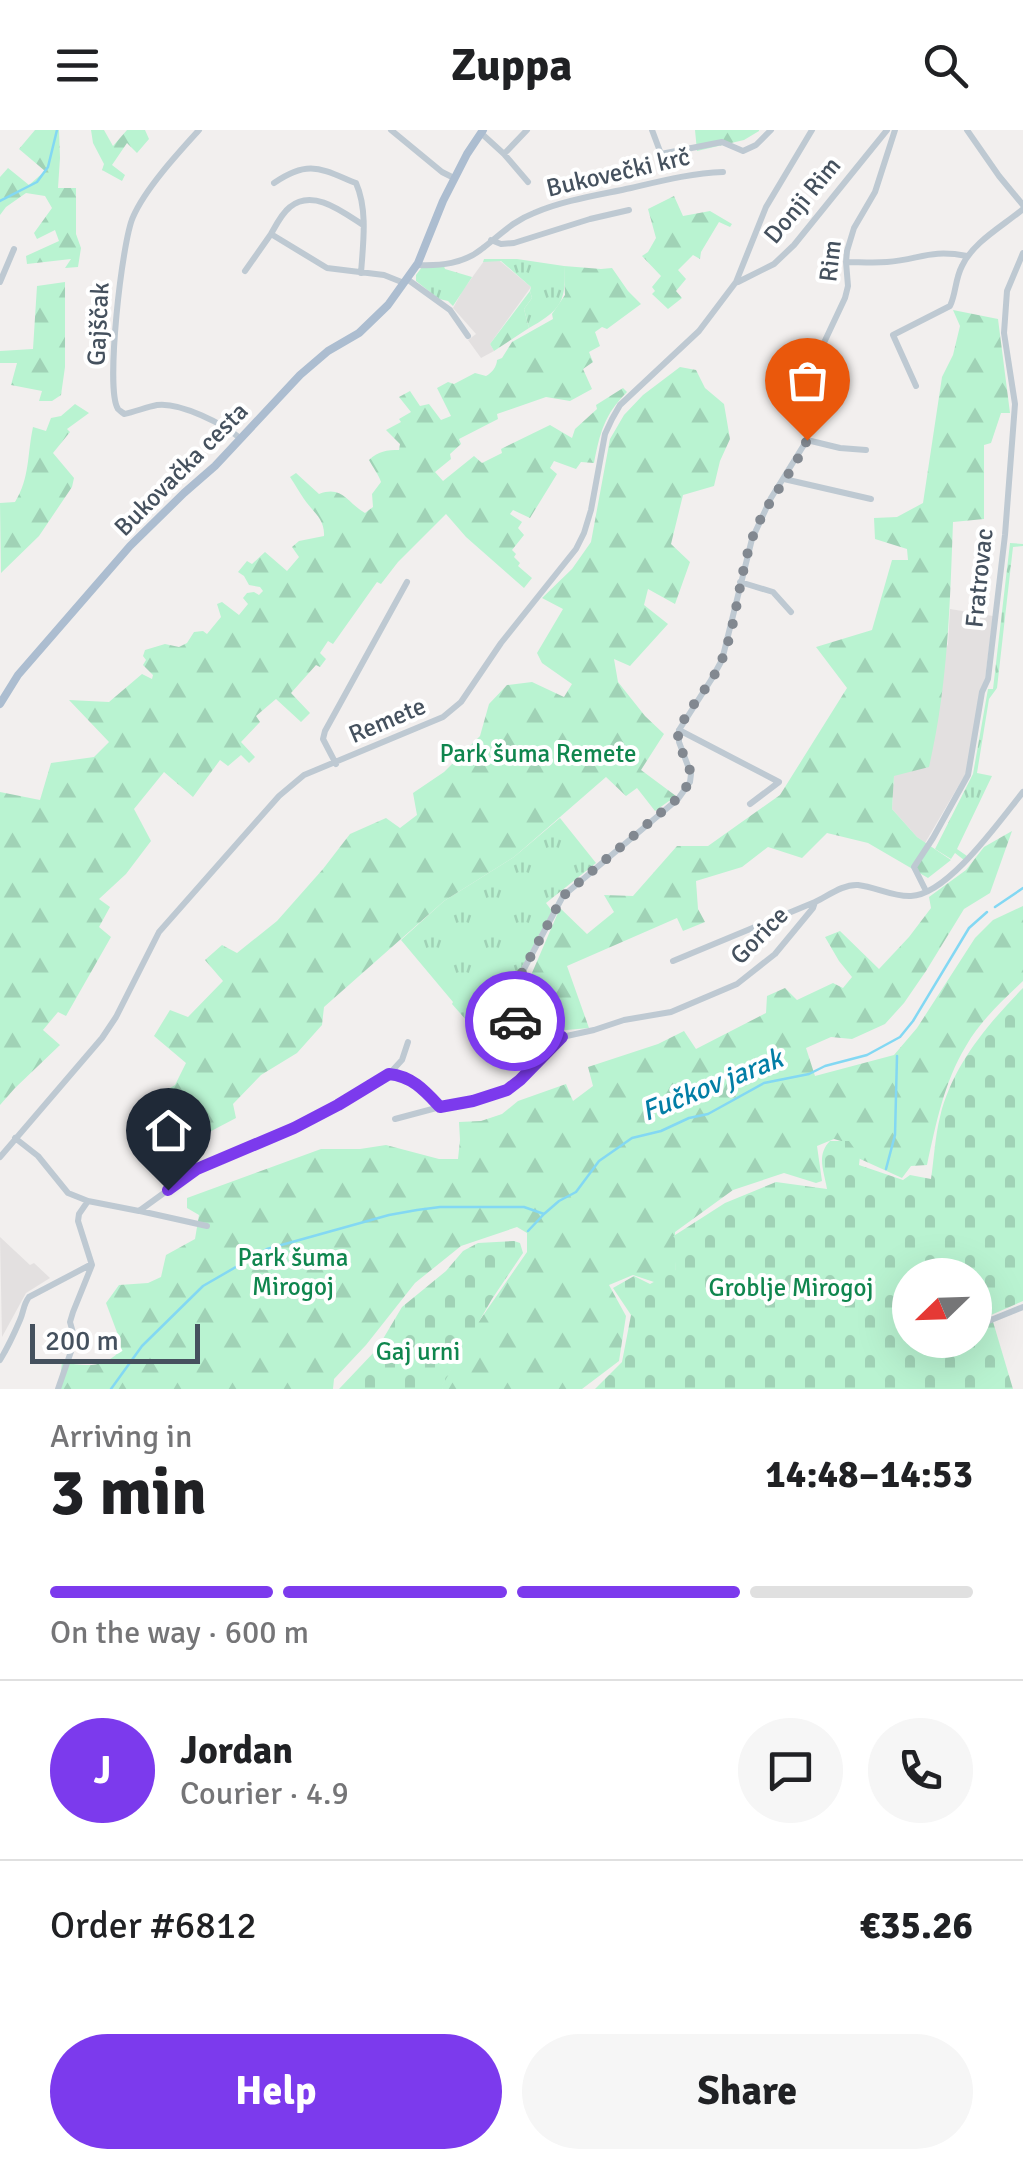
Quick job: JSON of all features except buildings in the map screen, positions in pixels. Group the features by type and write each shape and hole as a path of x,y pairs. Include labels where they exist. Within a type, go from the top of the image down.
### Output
{"main road":[{"name":"Bukovačka cesta","path":"1,700 18,675 130,546 241,439 300,375 374,320 417,265 454,178 482,132"}],"street":[{"name":"Gajščak","path":"199,130 146,196 129,226 117,302 116,404 124,414 169,405 221,424 241,439"},
{"path":"391,130 428,162 454,178"},
{"path":"504,154 526,130"},
{"path":"652,130 661,154 722,142 743,151 771,130"},
{"path":"736,282 766,207 812,130"},
{"name":"Donji Rim","path":"736,282 774,264 794,245 887,130"},
{"name":"Rim","path":"678,730 722,660 752,539 771,498 807,440 813,366 845,298 846,262 854,228 876,192 894,130"},
{"path":"916,386 893,335 950,306 967,256 1023,207 967,130"},
{"path":"975,142 978,130"},
{"path":"482,132 528,182"},
{"path":"274,183 312,166 356,183 364,225 361,272"},
{"name":"Bukovečki krč","path":"417,265 457,262 471,256 520,219 538,211 610,192 723,172"},
{"path":"245,271 288,208 307,199 318,200 364,225"},
{"path":"491,240 514,243 629,210"},
{"path":"271,234 327,268 405,281 450,310 468,336"},
{"path":"0,282 14,248"},
{"path":"846,262 887,262 929,252 967,256"},
{"name":"Fratrovac","path":"926,891 914,867 968,774 982,692 988,679 1005,535 1014,404 1004,333 1007,291 1023,253"},
{"name":"Remete","path":"0,1157 102,1038 159,932 294,782 443,717 462,702 502,643 576,550 591,510 605,434 620,405 699,331 736,282"},
{"path":"807,440 866,450"},
{"path":"784,479 872,500"},
{"path":"336,764 323,740 326,731 407,582"},
{"path":"740,582 773,592 791,612"},
{"path":"678,730 779,782 750,804"},
{"path":"395,1119 507,1090 562,1037 510,1017 510,995 563,896 686,790 691,774 678,730"},
{"path":"926,891 966,862 1023,792"},
{"name":"Gorice","path":"562,1037 671,1012 737,984 775,954 815,902 838,890 856,885 911,896 926,891"},
{"path":"673,961 815,902"},
{"path":"140,1211 197,1169 294,1128 389,1074 402,1060 408,1042"},
{"path":"389,1074 415,1082 440,1107"},
{"path":"15,1138 38,1156 68,1192 88,1201 207,1226"},
{"path":"58,1389 74,1340 70,1322 92,1265 78,1221 78,1214 88,1201"},
{"path":"0,1360 29,1296 92,1265"},
{"path":"992,1319 1023,1306"}],"shaded area":[{"path":"484,261 500,261 531,287 490,344 494,351 481,358 468,340 476,334 453,308"},
{"path":"950,609 993,616 966,773 925,843 892,809 894,775 948,644"},
{"path":"0,1237 50,1278 26,1293 2,1337"}],"green space":[{"path":"35,130 59,130 58,188 76,188 76,234 81,248 78,267 65,268 71,259 27,264 26,256 59,241 55,230 37,239 34,233 52,208 45,196 26,193 0,215 0,177 8,168 29,185 45,171 19,149"},
{"path":"91,130 104,130 113,146 127,130 145,130 149,139 137,153 127,143 112,165 125,175 122,181 102,170 104,164"},
{"path":"695,130 759,131 744,140 697,151"},
{"path":"674,196 683,216 710,211 732,224 730,227 719,222 700,259 693,255 678,270 686,279 676,291 682,298 668,309 652,294 652,287 661,276 642,256 656,238 648,209"},
{"path":"484,259 564,266 559,304 529,328 524,309 532,298 531,287 501,261 483,262"},
{"path":"444,266 472,277 453,306 416,281 422,267"},
{"path":"564,266 612,268 641,304 607,329 602,327 595,332 600,346 589,352 593,362 583,369 592,389 570,401 546,397 497,414 498,419 459,439 461,444 450,454 451,459 435,472 443,481 474,456 482,463 550,425 572,438 575,429 597,409 596,405 623,388 627,392 604,425 594,463 581,462 576,469 554,461 550,468 557,474 530,518 513,510 510,514 522,522 518,528 524,535 512,550 514,557 532,578 524,588 446,514 381,584 377,582 333,644 328,641 320,653 326,659 320,667 316,665 291,693 310,713 301,722 276,699 256,716 260,722 241,742 255,757 249,763 241,755 228,766 220,760 193,797 164,772 134,809 151,841 126,874 99,899 110,907 99,927 111,937 66,1016 58,1012 43,1030 60,1045 0,1105 0,792 40,800 51,763 94,757 109,742 69,700 109,702 142,674 152,679 153,675 143,665 145,650 165,644 179,647 194,632 207,634 221,617 217,604 222,602 239,615 248,604 243,598 247,593 259,595 263,591 249,585 238,572 247,561 252,564 265,552 287,571 299,557 292,547 299,541 324,536 320,520 290,477 296,473 319,494 339,493 365,513 373,507 372,494 381,482 369,460 383,452 399,450 400,444 386,430 411,412 399,397 410,391 420,406 429,404 441,420 451,416 437,388 475,373 488,375 512,342 553,319 552,314 565,295"},
{"path":"65,282 65,367 61,395 52,401 39,401 42,391 11,385 17,363 0,363 0,351 33,349 37,286"},
{"path":"530,291 532,298 524,309 529,328 494,351 490,344"},
{"path":"953,310 998,319 1010,413 1001,413 991,443 984,445 984,519 953,522 944,676 929,767 894,776 892,809 917,837 951,860 928,878 868,843 827,833 802,858 768,847 742,867 696,881 698,909 705,922 683,931 677,918 567,966 589,1028 555,1031 516,1010 560,908 587,934 614,912 604,895 633,896 677,846 708,846 780,795 847,688 816,647 872,630 892,560 908,560 907,549 875,539 874,518 897,517 923,503 942,377 953,355 960,326"},
{"name":"Park šuma Remete","path":"680,367 696,370 705,388 724,404 730,439 714,486 683,495 671,544 690,562 675,604 648,589 644,605 668,624 630,666 614,659 618,682 664,734 641,770 676,796 655,811 637,788 626,796 606,777 514,857 444,901 324,1007 322,1025 297,1053 261,1075 233,1104 236,1118 196,1139 167,1143 137,1121 147,1102 175,1085 186,1063 154,1036 170,1010 188,1017 223,981 205,960 222,945 237,953 277,921 350,834 386,818 400,828 417,815 413,793 444,772 480,736 489,704 507,685 532,682 564,697 572,684 542,663 537,653 563,609 542,598 572,569 591,542 610,439 624,415"},
{"path":"75,404 89,413 67,429 70,432 53,453 74,478 72,487 39,536 1,573 0,503 15,502 20,493 33,427 46,431 51,418 61,416"},
{"path":"1010,543 1023,546 1013,547 997,688 989,699 977,773 992,776 957,849 967,856 964,860 955,853 951,859 935,849 973,774 988,689 993,689"},
{"path":"560,818 596,863 546,903 552,911 503,1002 506,1020 481,1037 401,940 444,901 514,857"},
{"name":"Park šuma Mirogoj","path":"1012,831 990,893 964,909 926,971 885,1024 852,1039 831,1037 806,1048 815,1076 894,1055 917,1028 975,938 993,920 1023,906 1023,981 985,1019 958,1060 927,1165 911,1166 902,1178 858,1158 848,1143 834,1139 817,1146 822,1181 816,1183 784,1173 733,1190 675,1232 676,1274 660,1284 633,1275 609,1285 626,1316 619,1361 582,1389 441,1387 473,1330 527,1252 527,1233 517,1227 461,1246 415,1283 334,1379 333,1389 59,1389 62,1362 99,1364 119,1352 118,1335 106,1303 119,1285 148,1283 161,1277 166,1255 195,1239 199,1215 187,1208 187,1198 321,1149 386,1145 439,1159 458,1159 459,1122 481,1121 502,1114 518,1101 566,1084 573,1101 593,1086 588,1067 658,1044 684,1031 696,1049 766,1013 767,996 785,988 797,1000 833,983 843,988 852,977 825,937 840,931 879,969 931,908 929,897 966,870 984,847"},
{"name":"Groblje Mirogoj","path":"1023,988 1023,1301 992,1315 992,1258 892,1258 892,1358 992,1358 992,1318 1013,1389 595,1389 622,1362 631,1315 613,1288 634,1276 650,1284 676,1270 672,1237 725,1203 776,1182 827,1189 822,1158 830,1141 849,1141 860,1156 859,1165 903,1180 910,1175 931,1179 946,1098 962,1064"},
{"name":"Gaj urni","path":"478,1243 520,1243 523,1253 492,1299 443,1389 339,1389 377,1349 402,1307 446,1271 463,1251"}],"waterway":[{"path":"0,201 37,182 48,167 57,130"},
{"name":"Fučkov jarak","path":"995,907 1023,888"},
{"name":"Fučkov jarak","path":"111,1389 142,1346 203,1286 267,1249 389,1215 440,1207 524,1207 544,1214 576,1192 599,1161 632,1138 708,1114 764,1083 809,1074 867,1055 900,1037 969,928 987,912"},
{"path":"886,1169 895,1135 897,1056"},
{"path":"528,1231 544,1214"}],"way so far":[{"path":"515,1021 507,1009 510,995 563,896 686,790 691,774 678,730 722,660 752,539 771,498 807,440"}],"route":[{"path":"168,1190 197,1169 294,1128 389,1074 415,1082 440,1107 501,1093 530,1071 562,1037 515,1021"}]}
